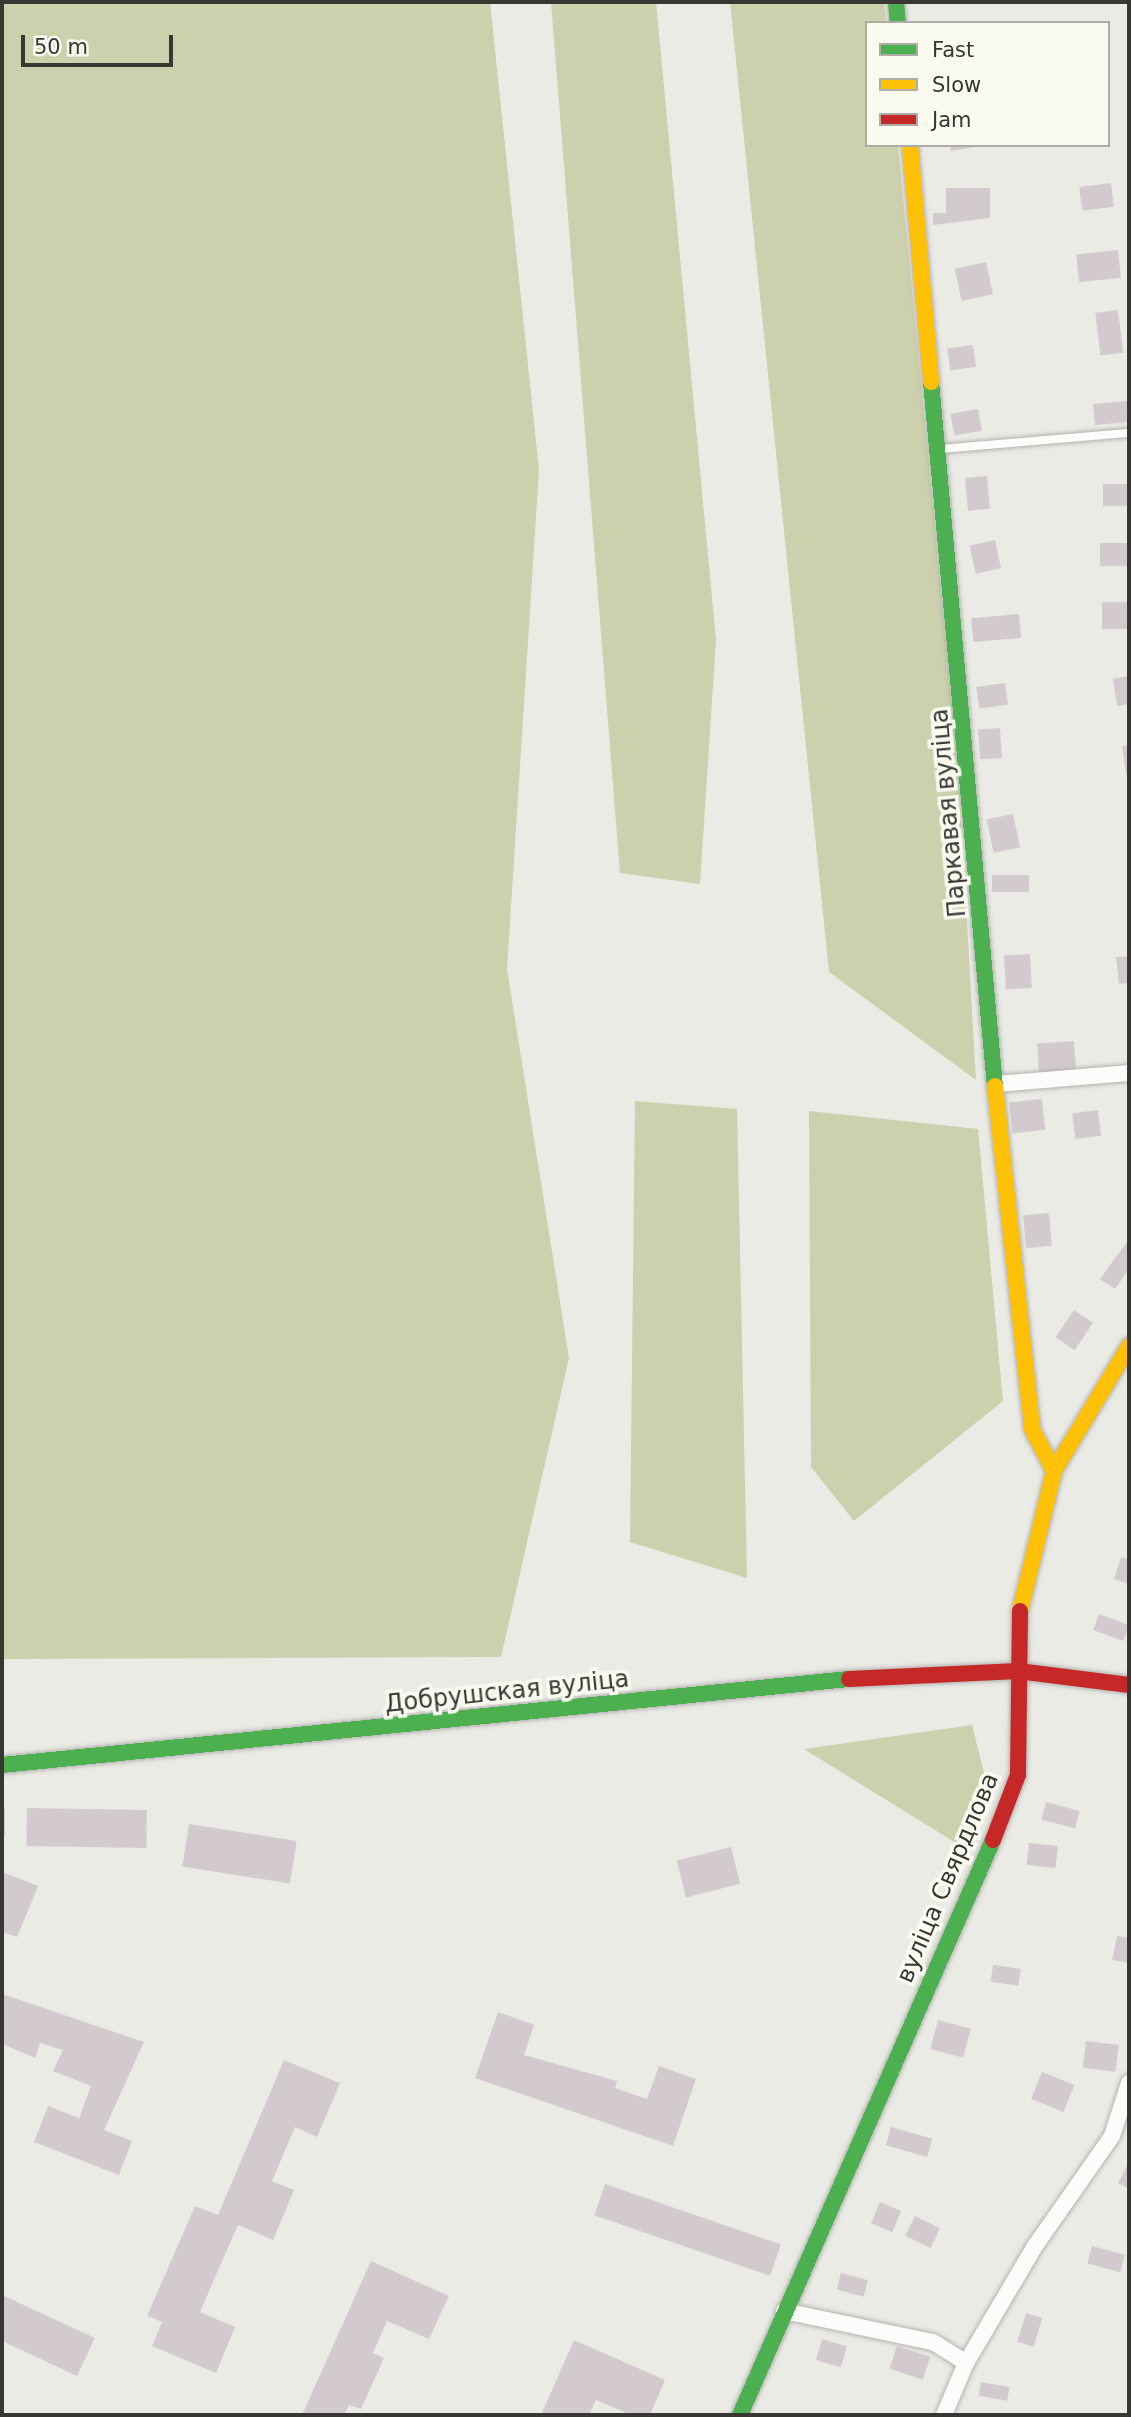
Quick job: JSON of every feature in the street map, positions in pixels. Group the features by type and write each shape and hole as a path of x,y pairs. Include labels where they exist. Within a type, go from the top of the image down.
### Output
{"street":[{"path":"896,2 898,21"},
{"name":"Паркавая вуліца","path":"910,147 941,450 995,1084 1024,1377 1032,1429 1054,1471"},
{"path":"995,1084 1129,1073"},
{"name":"вуліца Свярдлова","path":"740,2415 1004,1815 1017,1775 1019,1618 1054,1471 1129,1346"},
{"name":"Добрушская вуліца","path":"2,1765 872,1677 1018,1671 1129,1685"},
{"path":"944,2415 966,2363 1035,2246 1112,2136 1129,2083"},
{"path":"784,2311 933,2343 966,2363"}],"lane":[{"path":"941,450 1129,433"}],"green space":[{"path":"2,2 490,2 539,470 507,969 569,1358 501,1657 2,1659"},
{"path":"551,2 656,2 716,640 700,884 620,873"},
{"path":"730,2 884,2 886,21 865,21 865,147 898,147 958,767 976,1080 829,972"},
{"path":"635,1101 737,1109 747,1578 630,1542"},
{"path":"809,1111 978,1129 1003,1401 854,1521 811,1467"},
{"path":"972,1725 989,1793 964,1848 804,1749"}],"building":[{"path":"950,147 975,147 951,151"},
{"path":"1111,183 1114,207 1082,211 1079,187"},
{"path":"946,188 990,188 990,218 933,225 933,213 946,213"},
{"path":"1118,250 1121,278 1079,282 1076,254"},
{"path":"986,262 993,294 962,301 955,269"},
{"path":"1118,310 1123,353 1100,355 1095,313"},
{"path":"973,345 976,367 950,370 947,349"},
{"path":"1127,401 1129,422 1095,425 1093,404"},
{"path":"978,409 982,431 954,436 950,414"},
{"path":"987,476 990,509 968,511 965,478"},
{"path":"1103,484 1129,484 1129,506 1103,506"},
{"path":"995,540 1001,568 976,574 970,545"},
{"path":"1100,543 1129,543 1129,566 1100,566"},
{"path":"1102,602 1129,602 1129,629 1102,629"},
{"path":"1019,614 1021,638 973,642 971,618"},
{"path":"1129,676 1129,704 1117,706 1113,679"},
{"path":"1005,683 1008,705 979,709 976,687"},
{"path":"1000,728 1002,758 980,759 978,730"},
{"path":"1129,745 1129,774 1126,774 1122,746"},
{"path":"1013,814 1020,847 994,853 987,820"},
{"path":"992,875 1029,875 1029,892 992,892"},
{"path":"1030,954 1032,988 1006,989 1004,955"},
{"path":"1129,956 1129,983 1119,984 1116,957"},
{"path":"1074,1041 1076,1070 1039,1073 1037,1044"},
{"path":"1042,1099 1045,1130 1012,1133 1009,1102"},
{"path":"1098,1110 1101,1136 1075,1139 1072,1113"},
{"path":"1049,1213 1052,1246 1026,1248 1023,1215"},
{"path":"1129,1239 1129,1269 1115,1289 1100,1279"},
{"path":"1074,1310 1093,1323 1075,1350 1056,1337"},
{"path":"1121,1557 1129,1559 1129,1584 1114,1579"},
{"path":"1099,1614 1129,1625 1123,1641 1093,1630"},
{"path":"1046,1802 1080,1811 1075,1828 1041,1819"},
{"path":"2,1808 5,1808 5,1835 2,1835"},
{"path":"27,1808 147,1810 146,1848 26,1846"},
{"path":"189,1824 297,1841 290,1884 182,1866"},
{"path":"1029,1843 1058,1846 1056,1868 1027,1865"},
{"path":"731,1847 740,1884 686,1897 677,1861"},
{"path":"2,1872 38,1886 17,1937 2,1932"},
{"path":"1117,1936 1129,1938 1129,1963 1112,1960"},
{"path":"993,1965 1021,1969 1018,1986 991,1982"},
{"path":"2,1994 144,2042 104,2130 132,2141 119,2175 34,2142 48,2106 79,2118 91,2086 53,2071 63,2050 40,2043 35,2058 2,2044"},
{"path":"498,2012 534,2025 524,2055 617,2081 615,2088 647,2099 659,2066 696,2079 673,2146 475,2078"},
{"path":"938,2020 971,2029 963,2058 930,2049"},
{"path":"1086,2041 1119,2045 1115,2072 1083,2068"},
{"path":"284,2060 340,2083 317,2137 295,2127 272,2181 294,2190 273,2240 238,2225 200,2312 235,2327 216,2373 152,2346 162,2322 147,2316 195,2206 218,2215"},
{"path":"1042,2072 1074,2085 1064,2112 1031,2099"},
{"path":"891,2127 932,2139 927,2157 886,2145"},
{"path":"1129,2162 1129,2189 1118,2183"},
{"path":"605,2184 781,2245 770,2276 594,2215"},
{"path":"880,2202 901,2211 892,2232 871,2223"},
{"path":"915,2216 940,2228 931,2248 905,2236"},
{"path":"1092,2246 1125,2255 1120,2272 1087,2263"},
{"path":"371,2261 449,2296 429,2339 387,2321 373,2353 384,2358 361,2409 349,2405 344,2415 302,2415"},
{"path":"841,2273 868,2280 864,2297 837,2289"},
{"path":"2,2295 95,2338 77,2376 2,2341"},
{"path":"1026,2313 1042,2318 1033,2347 1017,2342"},
{"path":"822,2339 847,2346 841,2367 816,2360"},
{"path":"574,2340 665,2380 650,2415 631,2415 596,2400 589,2415 541,2415"},
{"path":"897,2346 930,2357 923,2380 890,2369"},
{"path":"981,2382 1010,2387 1007,2401 979,2396"}],"traffic: fast":[{"path":"896,2 898,21"},
{"path":"931,382 995,1086"},
{"path":"2,1765 849,1679"},
{"path":"740,2415 993,1840"}],"traffic: slow":[{"path":"910,147 931,382"},
{"path":"995,1086 1032,1429 1054,1471"},
{"path":"1020,1611 1054,1471 1129,1346"}],"traffic: jam":[{"path":"993,1840 1018,1775 1020,1611"},
{"path":"849,1679 1018,1671 1129,1685"}]}
